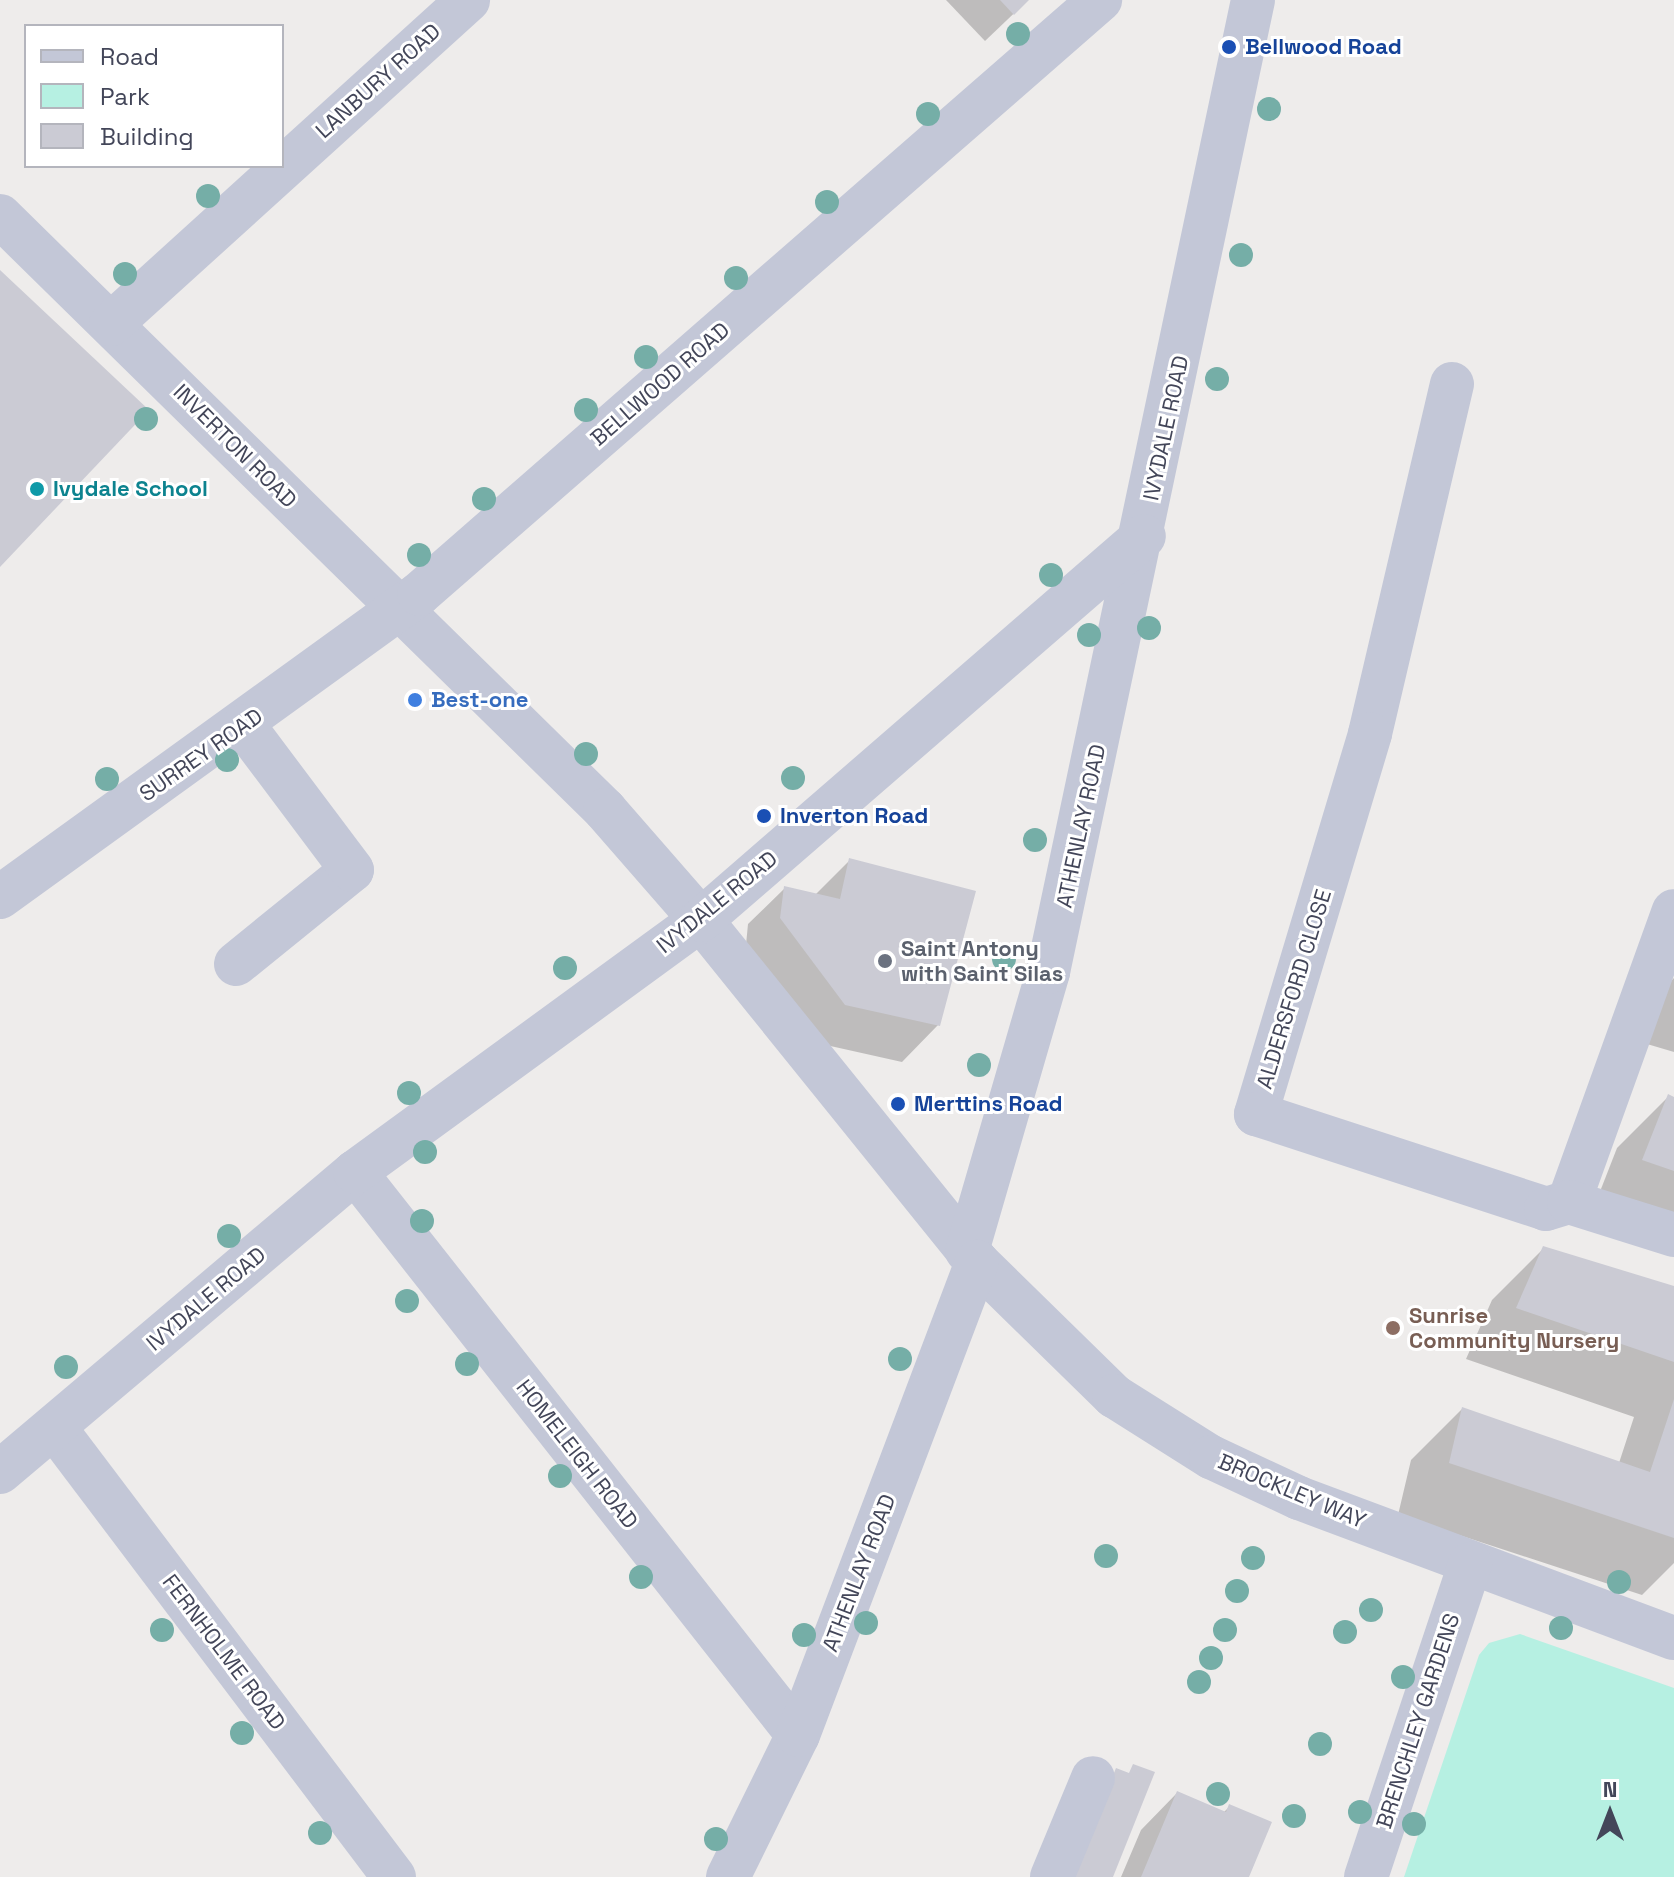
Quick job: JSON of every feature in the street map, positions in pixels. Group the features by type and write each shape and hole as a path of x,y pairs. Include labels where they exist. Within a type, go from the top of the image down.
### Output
{"street":[{"name":"LANBURY ROAD","path":"284,167 468,0"},
{"name":"BELLWOOD ROAD","path":"400,609 1100,0"},
{"name":"IVYDALE ROAD","path":"0,1472 355,1172 701,920 1144,536 1253,0"},
{"name":"LANBURY ROAD","path":"111,324 283,168"},
{"name":"INVERTON ROAD","path":"0,216 605,810 701,920"},
{"name":"ALDERSFORD CLOSE","path":"1452,384 1370,734 1256,1114 1546,1209 1569,1202"},
{"name":"ATHENLAY ROAD","path":"728,1877 798,1735 972,1257 1048,972 1144,536"},
{"name":"SURREY ROAD","path":"0,897 244,726 400,609"},
{"path":"236,964 352,870 244,726"},
{"path":"1674,911 1569,1202 1674,1235"},
{"path":"701,920 972,1257"},
{"name":"HOMELEIGH ROAD","path":"355,1172 798,1735"},
{"name":"BROCKLEY WAY","path":"972,1257 1133,1411 1211,1457 1299,1498 1674,1638"},
{"name":"FERNHOLME ROAD","path":"54,1427 394,1877"},
{"name":"BRENCHLEY GARDENS","path":"1366,1877 1470,1564"},
{"path":"1052,1877 1093,1778"}],"green space":[{"path":"1520,1634 1674,1688 1674,1877 1404,1877 1479,1655 1489,1643"}],"building":[{"path":"1000,0 1029,0 1014,15"},
{"name":"Ivydale School","path":"0,270 149,410 0,567"},
{"name":"Saint Antony with Saint Silas","path":"849,858 976,891 940,1026 845,1005 780,918 784,886 840,899"},
{"path":"1668,1094 1674,1097 1674,1171 1642,1160"},
{"path":"1543,1246 1674,1286 1674,1362 1516,1308"},
{"path":"1674,1399 1674,1538 1449,1463 1462,1407 1650,1472"},
{"path":"1133,1764 1155,1772 1113,1877 1072,1877 1116,1768 1129,1773"},
{"path":"1177,1791 1226,1812 1229,1804 1272,1822 1249,1877 1141,1877"}],"place":[{"name":"Bellwood Road","path":"1229,47"},
{"name":"Ivydale School","path":"37,489"},
{"name":"Best-one","path":"415,700"},
{"name":"Inverton Road","path":"764,816"},
{"name":"Saint Antony with Saint Silas","path":"885,961"},
{"name":"Merttins Road","path":"898,1104"},
{"name":"Sunrise Community Nursery","path":"1393,1328"}]}
